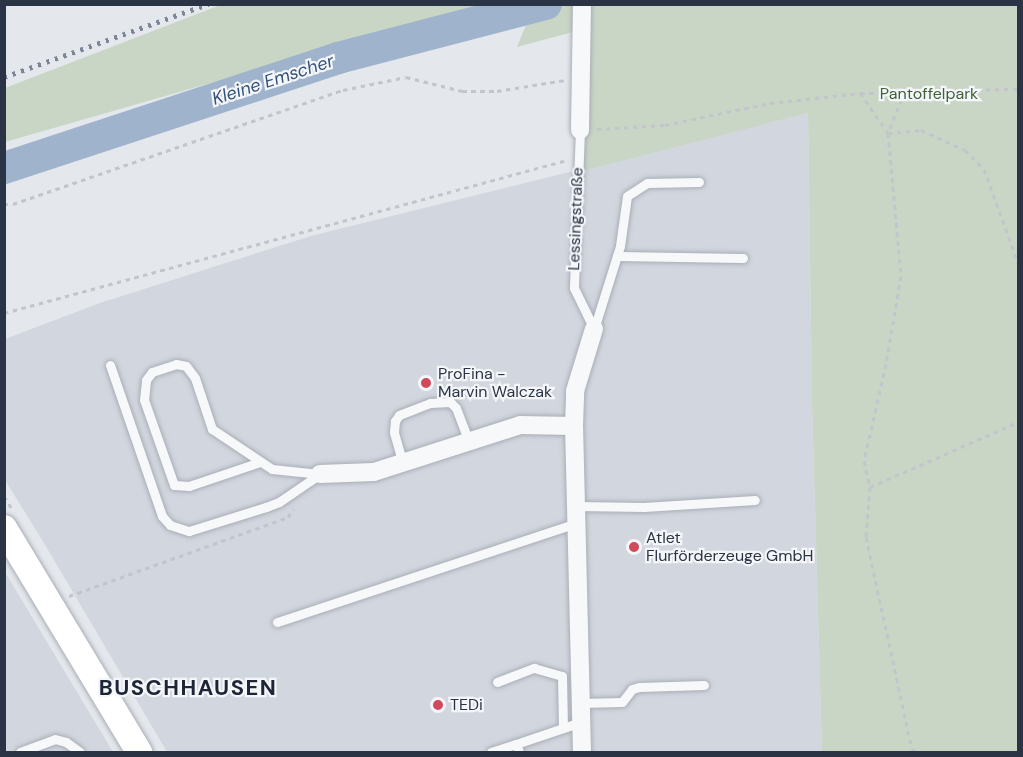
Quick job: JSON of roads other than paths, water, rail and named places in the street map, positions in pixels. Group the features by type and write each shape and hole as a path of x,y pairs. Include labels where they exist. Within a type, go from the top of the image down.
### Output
{"main road":[{"path":"4,528 139,753"}],"street":[{"name":"Lessingstraße","path":"580,130 582,4"},
{"path":"582,753 580,703 571,674 576,515 574,426 575,391 594,329"},
{"path":"320,474 374,472 520,425 574,426"}],"lane":[{"name":"Lessingstraße","path":"580,130 574,288 594,329"},
{"path":"594,329 617,256 627,196 636,188 647,183 699,182"},
{"path":"617,256 743,258"},
{"path":"260,462 189,486 174,485 144,400 146,380 152,372 176,364 186,366 195,378 212,429 272,469 320,474"},
{"path":"110,365 162,516 170,525 189,531 266,507 279,502 320,474"},
{"path":"403,464 394,432 395,421 399,415 430,403 450,402 456,408 469,442"},
{"path":"277,621 576,515 644,507 755,500"},
{"path":"497,682 534,668 571,674 563,728"},
{"path":"580,703 622,702 632,689 639,687 704,686"},
{"path":"491,753 517,748 581,722"},
{"path":"20,753 55,739 66,742 80,753"}],"waterway":[{"name":"Kleine Emscher","path":"4,168 338,58 546,4"}],"railway":[{"path":"4,77 208,4"}],"place":[{"name":"ProFina - Marvin Walczak","path":"426,383"},
{"name":"Atlet Flurförderzeuge GmbH","path":"634,547"},
{"name":"TEDi","path":"438,705"}],"district":[{"name":"BUSCHHAUSEN","path":"188,688"}],"park label":[{"name":"Pantoffelpark","path":"929,94"}]}
